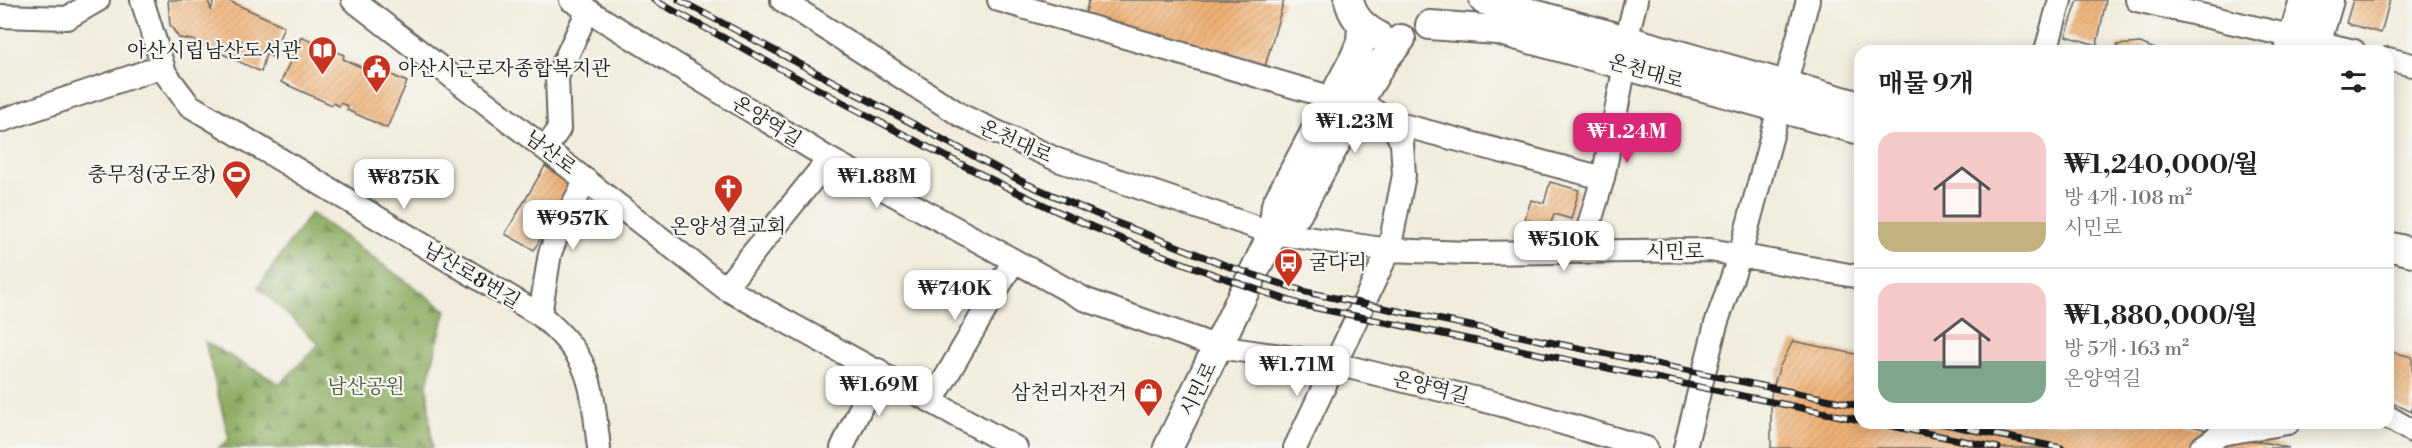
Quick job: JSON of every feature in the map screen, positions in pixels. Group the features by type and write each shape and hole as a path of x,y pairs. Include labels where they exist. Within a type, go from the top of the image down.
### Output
{"main road":[{"path":"1356,12 1380,36 1401,39 1424,31 1442,8 1443,0"},
{"name":"온천대로","path":"1484,0 1625,53 1782,97 1854,127"},
{"path":"2303,45 2304,0"},
{"path":"2303,45 2329,0"},
{"name":"시민로","path":"1168,448 1273,233 1297,214 1346,100 1361,42 1356,12"},
{"name":"온천대로","path":"1430,25 1497,30 1625,53"},
{"name":"시민로","path":"1346,100 1401,39"},
{"name":"온천대로","path":"1782,97 1854,105"},
{"path":"2394,248 2412,252"},
{"path":"2394,264 2412,268"}],"street":[{"path":"0,16 67,18 98,0"},
{"name":"남산로8번길","path":"142,0 165,73 189,105 540,315 566,336 582,359 591,388 599,448"},
{"name":"남산로","path":"353,0 725,288 878,370 1016,448"},
{"name":"온천대로","path":"782,0 962,116 1058,160 1273,233"},
{"path":"999,0 1346,100 1391,122 1603,178"},
{"name":"온천대로","path":"1625,53 1636,0"},
{"path":"1685,448 1716,324 1740,255 1808,0"},
{"path":"2048,45 2060,0"},
{"path":"2137,0 2303,45"},
{"name":"온양역길","path":"546,148 559,129 557,77 579,5 829,159 1084,299 1218,347 1336,364 1502,405 1646,448"},
{"path":"1581,252 1603,178 1625,53"},
{"path":"2394,60 2412,65"},
{"path":"0,121 163,66"},
{"path":"1295,448 1389,250 1404,175 1402,143 1391,122"},
{"path":"725,288 829,159"},
{"path":"540,315 550,253 586,180"},
{"name":"시민로","path":"1273,233 1389,250 1467,253 1710,250 1854,276"},
{"path":"932,400 1013,262"},
{"path":"842,448 878,370"},
{"path":"2394,420 2412,431"},
{"path":"2201,448 2221,434 2251,429"}],"green space":[{"name":"남산공원","path":"311,213 446,310 427,384 432,448 218,448 229,439 205,342 280,384 319,344 258,287"}],"building":[{"path":"168,0 208,0 211,10 214,0 227,0 284,26 272,57 266,54 261,72 193,40 179,38 170,25"},
{"path":"1089,0 1284,0 1264,70 1084,18"},
{"path":"2078,0 2106,0 2097,45 2066,36"},
{"path":"2353,0 2390,0 2381,33 2346,23"},
{"path":"301,37 344,55 343,59 363,68 365,63 407,82 387,128 347,110 348,106 340,103 339,106 333,103 332,105 281,82"},
{"path":"2140,43 2145,45 2117,45"},
{"path":"545,166 576,186 569,198 564,196 534,250 505,234"},
{"path":"1550,182 1579,190 1571,219 1554,214 1550,226 1525,219 1531,200 1544,203"},
{"path":"1793,341 1854,354 1854,429 2204,429 2289,448 1771,448 1771,395 1779,368"},
{"path":"2394,352 2412,357 2412,412 2394,404"}],"railway":[{"path":"654,0 883,124 1023,195 1125,241 1266,293 1302,305 1854,419"},
{"path":"679,0 1027,184 1115,222 1230,267 1306,292 1854,405"},
{"path":"1906,429 1998,448"},
{"path":"1969,429 2061,448"}],"place":[{"name":"아산시립남산도서관","path":"322,76"},
{"name":"아산시근로자종합복지관","path":"377,94"},
{"name":"충무정(궁도장)","path":"237,200"},
{"name":"온양성결교회","path":"728,214"},
{"name":"굴다리","path":"1288,288"},
{"name":"삼천리자전거","path":"1148,418"}]}
